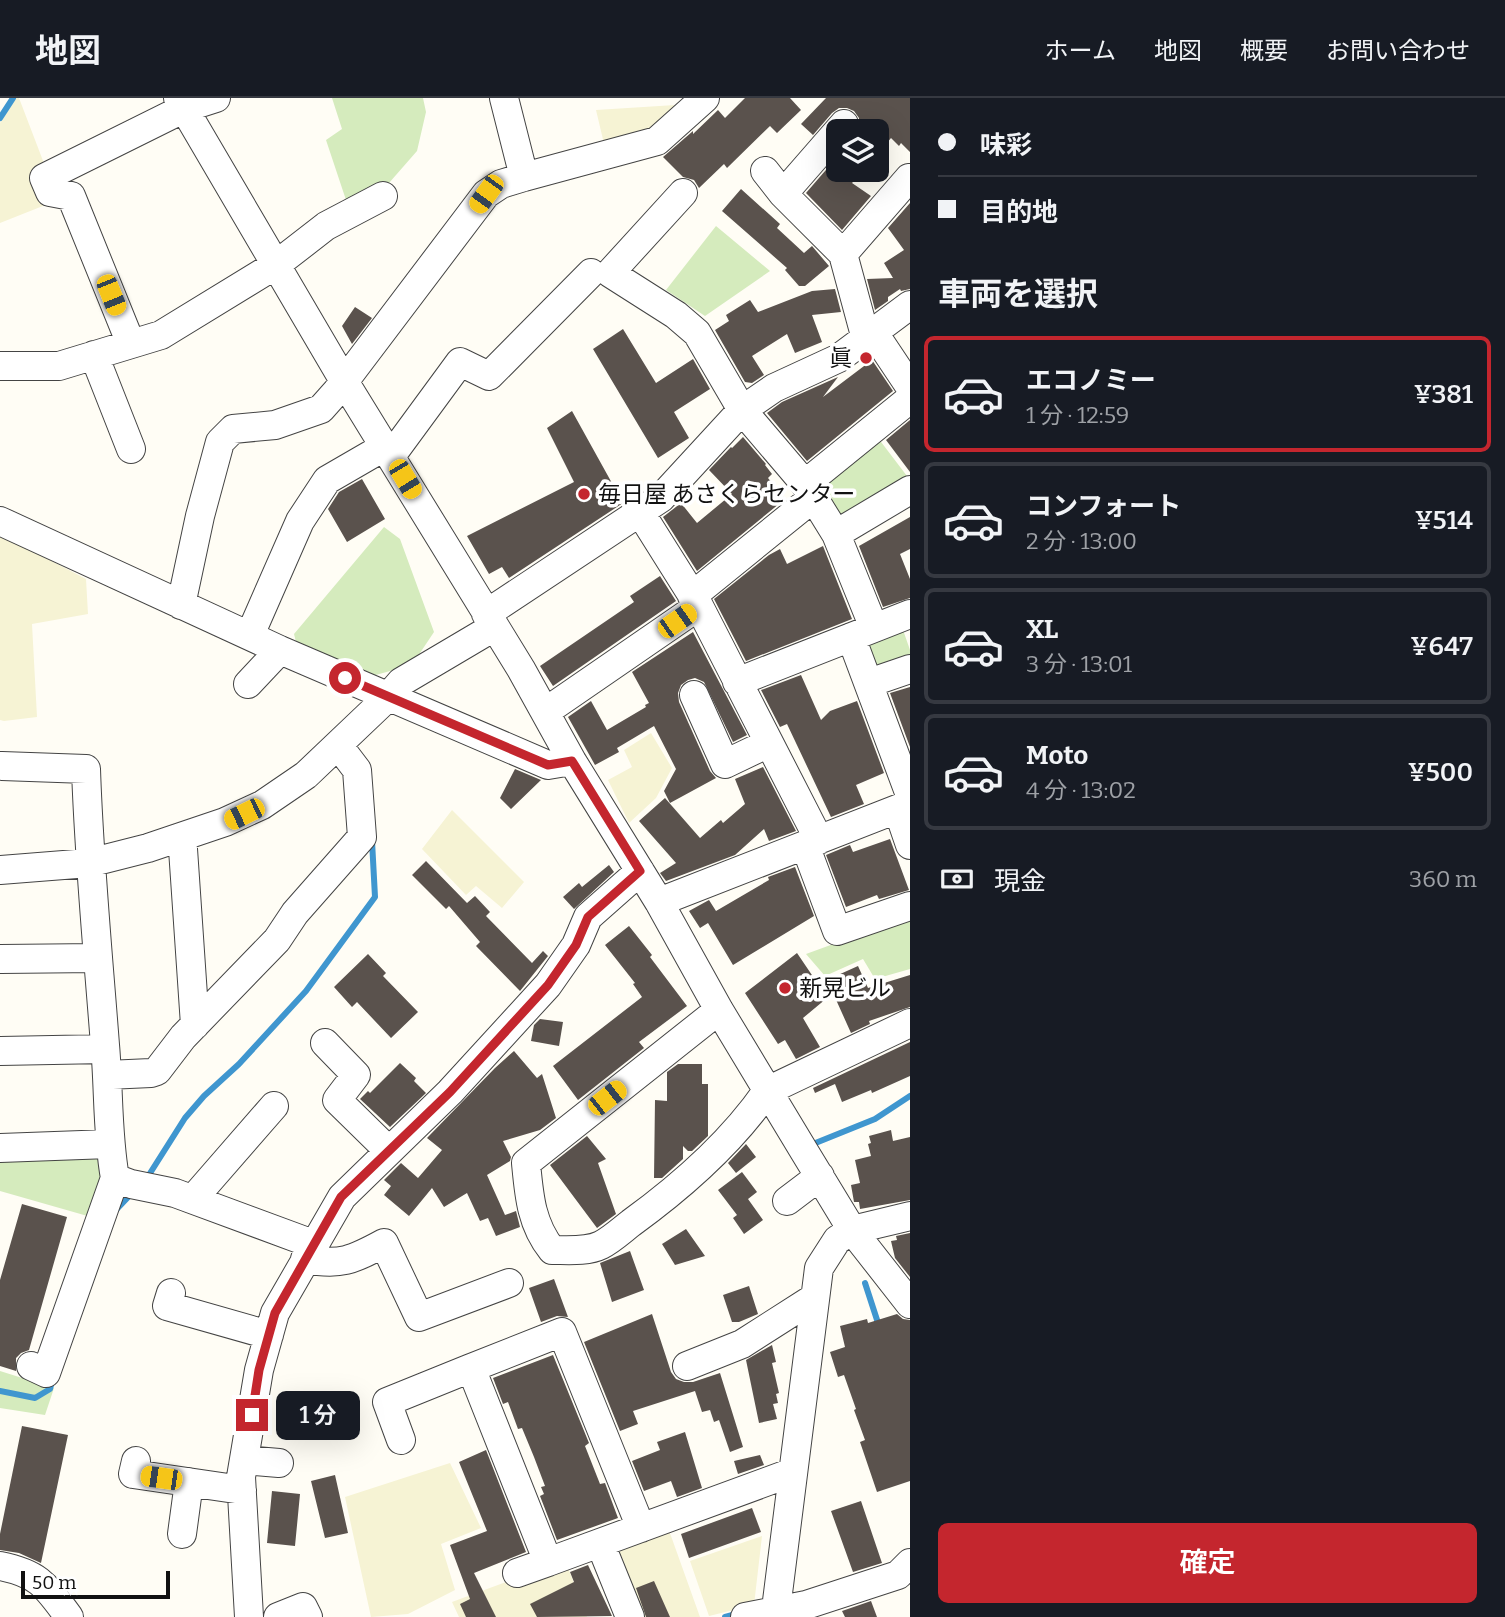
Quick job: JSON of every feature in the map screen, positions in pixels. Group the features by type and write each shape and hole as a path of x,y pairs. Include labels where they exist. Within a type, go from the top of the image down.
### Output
{"street":[{"path":"131,344 71,196 50,192 44,178 181,103 216,98"},
{"path":"504,98 524,177"},
{"path":"181,605 200,516 220,442 233,429 275,425 321,409 486,194 501,184 657,141 705,98"},
{"path":"181,103 344,381 659,902 767,1091 852,1230 910,1304"},
{"path":"783,194 826,145"},
{"path":"765,172 783,194 843,254 870,336 910,387"},
{"path":"843,254 909,178"},
{"path":"683,193 610,272 676,314 697,333 742,410 809,491 836,534 863,633 869,684 906,803 910,845"},
{"path":"0,366 60,366 161,335 277,264 326,226 383,196"},
{"path":"250,635 300,521 327,480 388,451 460,362 489,376 592,273"},
{"path":"0,870 89,863 180,838 262,805 306,775 401,682 661,498 742,410 774,388 839,358 910,305"},
{"path":"94,355 131,449"},
{"path":"545,712 696,601 809,491 910,399"},
{"path":"836,534 910,490"},
{"path":"640,512 696,601 769,743 812,843 837,932 910,906"},
{"path":"0,522 280,650 548,765 572,761"},
{"path":"737,682 910,614"},
{"path":"248,684 280,650"},
{"path":"869,684 910,669"},
{"path":"694,695 725,764 769,743"},
{"path":"0,1051 106,1062 151,1073 157,1070 195,1025 277,940 295,913 362,837 357,770 338,745"},
{"path":"2,766 86,769 89,863 106,1062 109,1144 131,1184 193,1199 334,1264 352,1260 384,1243 419,1317 509,1283"},
{"path":"659,902 812,843 906,803"},
{"path":"180,838 183,849 195,1025"},
{"path":"249,1617 242,1490 244,1460 259,1370 275,1313 341,1197 450,1092 548,985 576,945 588,917 640,871"},
{"path":"0,959 97,958"},
{"path":"719,1010 526,1163 531,1211 541,1237 552,1250 600,1246 660,1202 712,1155 767,1091 910,1023"},
{"path":"325,1043 356,1075 337,1100 387,1150"},
{"path":"193,1199 274,1106"},
{"path":"0,1148 109,1144"},
{"path":"787,1201 820,1176"},
{"path":"31,1366 46,1373 131,1184"},
{"path":"775,1614 819,1268 837,1240 852,1230 910,1216"},
{"path":"687,1366 741,1344 814,1298"},
{"path":"167,1307 269,1335"},
{"path":"401,1440 387,1402 562,1332 641,1528"},
{"path":"471,1367 548,1562"},
{"path":"244,1460 279,1463"},
{"path":"136,1461 133,1474 242,1490"},
{"path":"517,1573 793,1472"},
{"path":"182,1534 189,1482"},
{"path":"600,1543 631,1617"},
{"path":"745,1617 775,1614 898,1575 910,1563"},
{"path":"0,1566 25,1571 44,1584 69,1617"},
{"path":"278,1617 303,1607 308,1617"}],"shaded area":[{"path":"16,98 19,98 58,200 0,223 0,123"},
{"path":"691,104 655,137 605,148 596,110"},
{"path":"0,534 86,579 88,614 32,624 37,717 4,721 0,720"},
{"path":"651,733 672,768 656,798 629,823 608,780 632,767 624,750"},
{"path":"452,810 524,882 502,908 476,886 466,895 422,849"},
{"path":"450,1463 481,1528 441,1544 455,1590 408,1614 371,1617 345,1497"},
{"path":"666,1522 700,1617 634,1617 606,1546"},
{"path":"762,1536 754,1605 709,1616 690,1561"},
{"path":"565,1560 587,1617 459,1617 452,1602"}],"green space":[{"path":"332,98 423,98 426,112 417,151 382,191 349,209 326,140 342,129"},
{"path":"716,226 770,271 705,316 666,290"},
{"path":"875,434 910,480 837,524 811,485"},
{"path":"384,527 400,539 434,632 412,665 372,676 297,646 294,634"},
{"path":"902,627 910,650 910,662 874,674 862,641"},
{"path":"910,916 910,969 875,979 863,959 825,976 806,954"},
{"path":"102,1157 103,1188 91,1217 0,1191 0,1161"},
{"path":"0,1371 54,1388 45,1415 0,1408"}],"building":[{"path":"745,98 790,98 801,110 777,133 770,126 727,168 724,164 699,188 694,180 683,177 663,157 718,110 725,118"},
{"path":"826,98 910,98 910,152 901,143 899,146 891,138 889,140 889,119 859,119 854,111 847,108 839,108 832,113 813,135 801,124"},
{"path":"826,170 826,182 853,182 871,196 842,230 806,193"},
{"path":"741,189 780,224 777,228 804,253 812,246 829,266 805,286 799,286 785,270 787,268 722,211"},
{"path":"910,203 910,289 900,289 875,310 867,279 893,278 884,263 904,250 888,228"},
{"path":"835,289 841,312 812,315 822,342 795,353 787,334 752,356 764,375 752,383 745,382 715,330 729,321 726,315 750,300 758,312 812,291"},
{"path":"355,307 372,318 352,344 342,326"},
{"path":"623,329 656,383 693,359 710,389 674,412 689,438 658,458 593,349"},
{"path":"872,360 893,391 807,461 767,413 782,402 838,377 823,397"},
{"name":"毎日屋 あさくらセンター","path":"572,411 623,503 509,578 502,567 489,574 467,536 574,482 547,428"},
{"path":"910,420 910,472 886,440"},
{"path":"743,437 766,464 772,474 768,478 785,499 697,571 663,517 681,503 697,523 732,494 709,470"},
{"path":"362,479 385,519 347,542 328,509 339,492"},
{"path":"910,517 910,549 900,554 910,579 910,598 883,607 859,546"},
{"path":"823,546 852,619 746,661 714,599 780,549 787,564"},
{"path":"660,576 676,601 553,686 540,666 634,602 630,596"},
{"path":"693,632 747,735 733,742 704,682 695,678 681,685 679,702 710,771 716,778 670,803 664,791 676,769 654,726 617,748 619,752 595,765 568,717 591,701 607,730 646,707 649,703 632,672"},
{"path":"801,675 821,720 830,711 857,701 884,773 856,785 864,804 831,817 787,724 780,727 761,690"},
{"path":"910,687 910,747 890,693"},
{"path":"763,767 796,831 769,841 764,829 735,855 666,881 660,873 676,863 639,821 665,798 700,838 745,804 735,779"},
{"path":"515,769 541,780 511,809 500,798"},
{"path":"890,839 909,890 879,899 877,895 846,907 826,855 850,845 853,852"},
{"path":"426,861 467,903 475,896 490,912 486,916 532,963 543,951 548,956 520,991 476,946 480,942 449,906 446,909 412,875"},
{"path":"609,865 614,872 574,909 563,897 579,883 582,887"},
{"path":"795,867 814,916 733,965 708,923 700,928 689,911 709,900 716,911 769,880 768,877"},
{"path":"629,926 687,1006 639,1042 644,1048 578,1100 553,1066 642,997 633,984 635,983 605,945"},
{"path":"797,953 818,984 858,966 868,988 910,975 910,1007 869,1021 870,1024 851,1033 833,993 803,1018 820,1047 796,1059 785,1040 778,1044 745,993"},
{"path":"368,954 386,973 383,976 418,1012 391,1038 357,1002 352,1007 334,987"},
{"path":"540,1019 563,1022 559,1046 531,1041 534,1025"},
{"path":"910,1042 910,1076 872,1093 871,1090 842,1102 835,1084 815,1093 813,1088"},
{"path":"514,1051 537,1078 542,1074 556,1118 540,1130 503,1141 511,1157 510,1161 487,1175 505,1215 516,1211 520,1227 496,1236 488,1218 480,1221 467,1193 444,1207 432,1188 409,1216 384,1195 391,1186 384,1180 401,1163 418,1178 442,1150 427,1138"},
{"path":"400,1063 416,1078 414,1081 426,1093 390,1127 360,1099 368,1091 370,1093"},
{"path":"678,1064 702,1064 702,1084 708,1084 708,1136 692,1151 683,1146 683,1159 662,1178 654,1178 655,1100 667,1101 667,1072"},
{"path":"891,1130 893,1141 910,1137 910,1200 860,1209 859,1202 854,1202 851,1185 860,1183 855,1160 871,1156 869,1136"},
{"path":"587,1136 606,1159 598,1163 616,1214 597,1228 550,1165"},
{"path":"746,1144 756,1157 736,1173 728,1163"},
{"path":"742,1172 757,1192 748,1199 763,1220 744,1234 733,1218 737,1215 718,1190"},
{"path":"22,1204 67,1217 29,1350 16,1358 16,1371 0,1366 0,1280"},
{"path":"686,1229 705,1256 675,1265 662,1244"},
{"path":"910,1233 910,1277 895,1258 891,1241 897,1240 896,1236"},
{"path":"630,1251 644,1290 612,1302 600,1263"},
{"path":"554,1279 568,1317 557,1316 541,1322 529,1288"},
{"path":"749,1286 758,1314 732,1322 723,1295"},
{"path":"652,1314 671,1372 676,1379 693,1382 720,1373 743,1447 730,1452 719,1420 714,1422 710,1410 702,1412 695,1391 633,1411 638,1424 620,1431 584,1342"},
{"path":"897,1314 910,1320 910,1481 877,1492 860,1442 865,1440 854,1410 856,1409 844,1375 838,1377 830,1352 845,1347 840,1326 867,1319 868,1323"},
{"path":"772,1345 776,1362 772,1363 779,1393 776,1394 778,1403 773,1404 777,1419 759,1423 746,1360"},
{"path":"553,1355 589,1443 585,1446 600,1484 605,1483 618,1518 557,1540 540,1496 544,1494 541,1487 545,1486 534,1457 522,1428 518,1429 508,1402 503,1404 493,1378"},
{"path":"22,1426 68,1435 41,1563 19,1553 0,1550 0,1534"},
{"path":"685,1432 702,1488 677,1497 671,1481 644,1491 632,1461 660,1450 657,1442"},
{"path":"486,1450 526,1552 474,1573 496,1617 466,1617 460,1604 470,1599 450,1545 487,1531 459,1462"},
{"path":"760,1455 764,1465 738,1474 734,1461"},
{"path":"335,1475 348,1533 325,1538 311,1481"},
{"path":"272,1491 300,1494 295,1546 267,1543"},
{"path":"861,1501 882,1563 853,1572 831,1511"},
{"path":"752,1508 761,1532 689,1558 681,1534"},
{"path":"588,1565 612,1616 537,1617 530,1604 574,1582 570,1572"},
{"path":"654,1581 670,1617 646,1617 636,1588"},
{"path":"871,1601 877,1617 845,1617 842,1611"}],"waterway":[{"path":"0,118 13,98"},
{"path":"147,1178 185,1118 306,991 375,897 372,841"},
{"path":"813,1144 875,1119 910,1096"},
{"path":"115,1211 132,1193"},
{"path":"865,1283 879,1326"},
{"path":"0,1391 35,1398 50,1389 53,1378"},
{"path":"725,1617 740,1613"}],"place":[{"name":"眞","path":"866,358"},
{"name":"毎日屋 あさくらセンター","path":"584,494"},
{"name":"新晃ビル","path":"785,988"}],"route":[{"path":"252,1415 259,1370 275,1313 341,1197 450,1092 548,985 576,945 588,917 640,871 572,761 548,765 345,678"}]}
